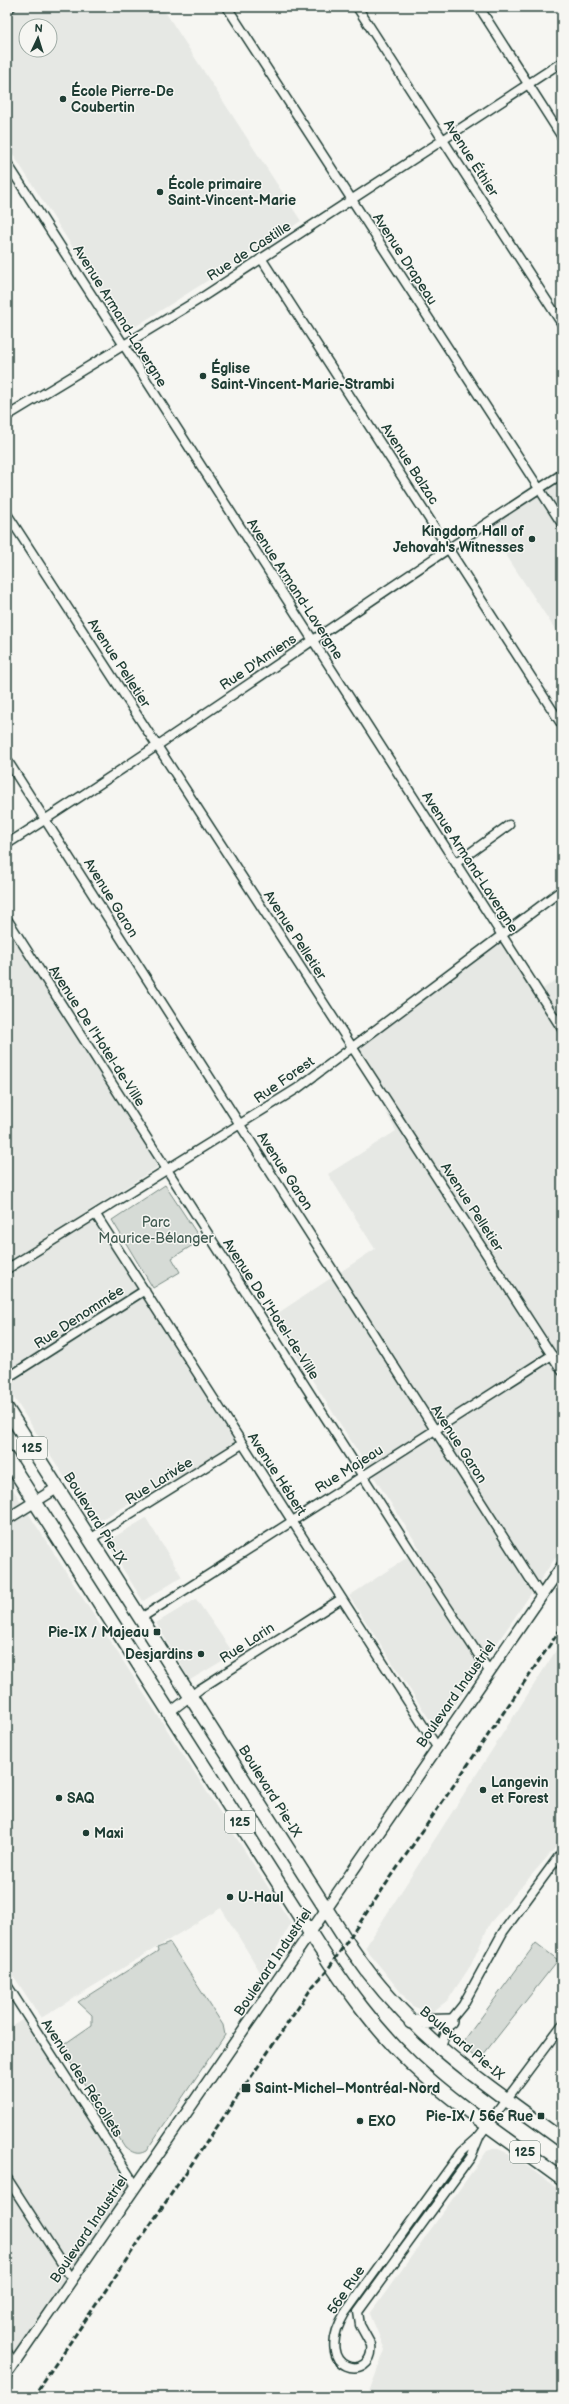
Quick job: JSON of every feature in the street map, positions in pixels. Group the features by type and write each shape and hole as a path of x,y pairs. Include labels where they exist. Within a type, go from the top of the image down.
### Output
{"main road":[{"name":"Boulevard Pie-IX","path":"7,1409 365,1968 411,2022 440,2049 506,2100 562,2140"},
{"name":"125","path":"7,1458 346,1987 382,2033 430,2079 562,2179"},
{"path":"411,2022 450,2021"}],"street":[{"path":"7,9 11,7"},
{"name":"Avenue Drapeau","path":"227,7 562,524"},
{"name":"Avenue Éthier","path":"357,7 562,324"},
{"path":"479,7 562,137"},
{"name":"Rue de Castille","path":"7,416 124,345 352,200 562,62"},
{"name":"Avenue Armand-Lavergne","path":"7,162 562,1029"},
{"name":"Avenue Balzac","path":"260,258 562,724"},
{"name":"Rue D'Amiens","path":"7,844 313,640 448,547 562,474"},
{"name":"Avenue Pelletier","path":"7,514 562,1371"},
{"name":"Avenue Garon","path":"7,760 541,1596"},
{"path":"456,863 509,825"},
{"name":"Rue Forest","path":"7,1269 240,1126 312,1078 562,890"},
{"name":"Avenue De l'Hotel-de-Ville","path":"7,919 489,1671"},
{"name":"Avenue Hébert","path":"96,1215 437,1747"},
{"name":"Rue Denommée","path":"7,1378 144,1290"},
{"name":"Rue Majeau","path":"140,1618 291,1520 363,1476 552,1355"},
{"name":"Rue Larivée","path":"90,1539 242,1444"},
{"path":"7,1520 34,1501 57,1488"},
{"name":"Boulevard Industriel","path":"7,2374 562,1566"},
{"name":"Rue Larin","path":"170,1712 190,1696 341,1599"},
{"path":"440,2049 450,2021 463,2005 504,1932 562,1852"},
{"name":"Avenue des Récollets","path":"7,1985 136,2186"},
{"name":"56e Rue","path":"480,2135 471,2157 358,2312 360,2325 372,2345 369,2360 362,2365 355,2367 343,2363 336,2356 333,2347 335,2334 345,2313 462,2152 480,2135 562,2024"},
{"path":"7,2178 72,2279"},
{"path":"7,2352 14,2363"}],"shaded area":[{"name":"École primaire Saint-Vincent-Marie","path":"19,7 162,7 301,221 127,332 7,145 7,14"},
{"path":"562,474 562,640 485,523"},
{"path":"7,928 159,1166 87,1212 239,1445 94,1523 7,1387"},
{"path":"502,936 538,992 562,976 562,1548 437,1731 349,1596 420,1549 272,1317 375,1249 328,1174 396,1131 352,1047"},
{"path":"7,1480 291,1923 262,1975 221,1908 41,2018 7,1966"},
{"path":"146,1518 182,1577 143,1601 106,1542"},
{"path":"196,1599 234,1654 190,1680 156,1623"},
{"path":"562,1641 562,1840 490,1923 471,1965 448,2000 431,2013 412,2006 365,1948"},
{"path":"28,2017 136,2186 7,2374 7,2028"},
{"path":"496,2148 512,2155 562,2192 562,2397 367,2397 385,2350 370,2314 487,2151"}],"green space":[{"name":"Parc Maurice-Bélanger","path":"165,1185 201,1240 172,1258 180,1272 153,1288 112,1220"},
{"path":"170,1943 223,2025 225,2035 146,2151 137,2153 132,2152 125,2147 65,2054 66,2043 92,2025 92,2015 78,2002 158,1951 157,1948"},
{"path":"536,1943 558,1960 483,2055 480,2054 477,2058 464,2049 463,2042"}],"railway":[{"path":"33,2397 313,1986 326,1972 562,1627"}],"place":[{"name":"École Pierre-De Coubertin","path":"63,99"},
{"name":"École primaire Saint-Vincent-Marie","path":"160,192"},
{"name":"Église Saint-Vincent-Marie-Strambi","path":"203,376"},
{"name":"Kingdom Hall of Jehovah's Witnesses","path":"532,539"},
{"name":"Pie-IX / Majeau","path":"157,1632"},
{"name":"Desjardins","path":"201,1654"},
{"name":"Langevin et Forest","path":"483,1790"},
{"name":"SAQ","path":"59,1798"},
{"name":"Maxi","path":"86,1833"},
{"name":"U-Haul","path":"230,1897"},
{"name":"Saint-Michel–Montréal-Nord","path":"246,2088"},
{"name":"Pie-IX / 56e Rue","path":"541,2116"},
{"name":"EXO","path":"360,2121"}]}
